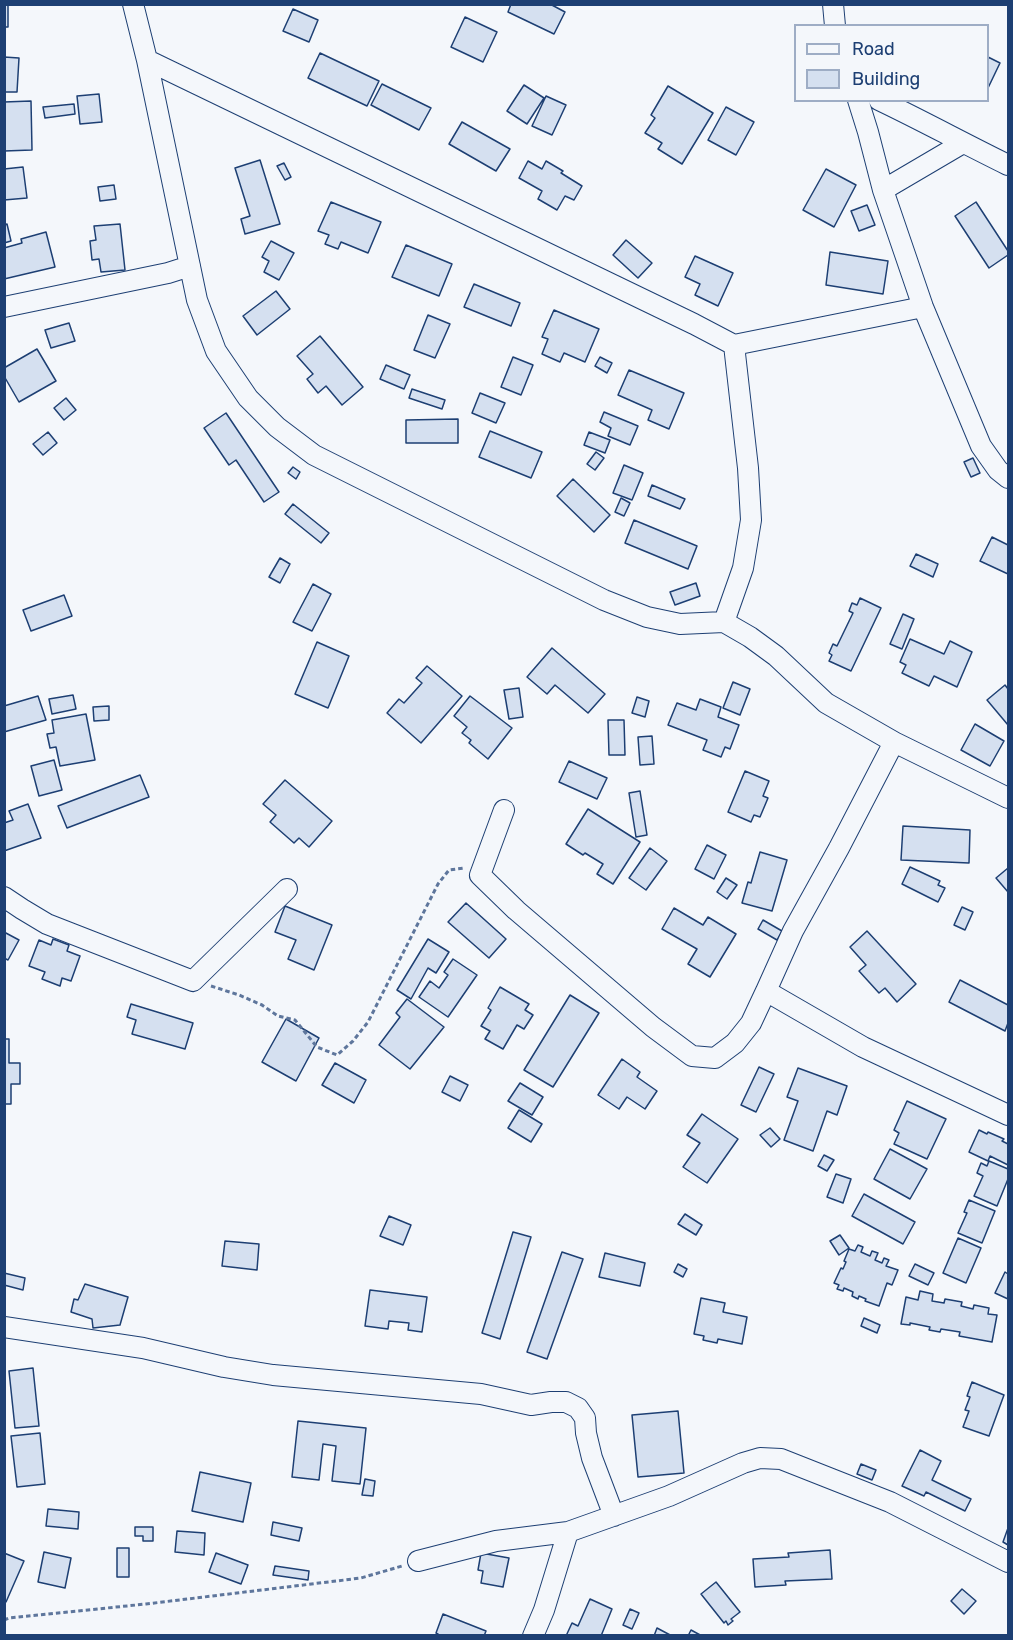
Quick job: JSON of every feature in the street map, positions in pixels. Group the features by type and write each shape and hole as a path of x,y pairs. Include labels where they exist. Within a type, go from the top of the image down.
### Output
{"street":[{"path":"133,4 147,60 197,300 216,351 248,398 277,427 314,455 604,600 647,617 680,624 724,622 776,656 826,703 894,742 1008,798"},
{"path":"834,4 835,24"},
{"path":"147,60 734,345 923,307"},
{"path":"859,102 884,190 923,307 981,446 998,470 1008,478"},
{"path":"883,102 1008,165"},
{"path":"884,190 963,143"},
{"path":"4,307 168,273 190,266"},
{"path":"724,622 743,568 751,520 748,468 734,345"},
{"path":"504,810 480,874 516,910 653,1027 692,1056 715,1058 735,1043 751,1023 794,931 894,742"},
{"path":"4,897 47,924 194,981 287,890"},
{"path":"766,991 863,1047 1008,1115"},
{"path":"4,1327 143,1348 224,1367 273,1375 481,1394 531,1405 566,1402 578,1408 585,1418 592,1458 614,1516"},
{"path":"418,1561 496,1541 568,1532 669,1496 743,1463 760,1458 781,1460 890,1502 1008,1562"},
{"path":"533,1635 544,1610 568,1532"}],"path":[{"path":"194,981 238,995 262,1005 278,1016 294,1020 317,1047 337,1055 353,1041 368,1022 438,884 449,870 465,868 480,874"},
{"path":"4,1620 361,1578 418,1561"}],"building":[{"path":"4,4 8,4 8,27 4,27"},
{"path":"511,4 550,4 565,12 554,34 508,12"},
{"path":"293,9 318,20 309,42 283,31"},
{"path":"465,17 497,32 483,62 451,47"},
{"path":"320,53 379,81 367,106 308,78"},
{"path":"4,57 19,58 17,92 4,92"},
{"path":"989,58 1000,63 989,86"},
{"path":"382,84 431,108 419,130 371,105"},
{"path":"524,85 544,98 527,124 507,111"},
{"path":"668,86 713,113 682,164 658,149 662,143 645,133 655,118 651,115"},
{"path":"99,94 102,122 80,124 77,96"},
{"path":"546,96 566,105 552,135 532,126"},
{"path":"31,101 32,150 4,151 4,102"},
{"path":"74,104 75,114 45,118 43,107"},
{"path":"726,107 754,122 736,155 708,140"},
{"path":"462,122 510,149 496,171 449,144"},
{"path":"260,160 280,224 245,234 241,219 250,216 235,168"},
{"path":"528,161 542,169 546,161 582,186 574,200 565,196 557,210 538,199 542,191 519,178"},
{"path":"284,163 291,177 285,180 277,166"},
{"path":"23,167 27,198 4,200 4,169"},
{"path":"826,169 856,185 834,227 803,210"},
{"path":"114,185 116,199 100,201 98,187"},
{"path":"331,202 381,222 368,253 341,242 338,249 325,244 329,235 318,231"},
{"path":"976,202 1008,251 1008,255 989,268 955,216"},
{"path":"867,205 875,225 859,231 851,211"},
{"path":"7,224 11,241 4,243 4,225"},
{"path":"120,224 125,270 101,272 99,259 92,260 90,241 96,240 94,226"},
{"path":"46,232 55,267 4,279 4,248 22,243 21,239"},
{"path":"626,240 652,263 638,278 613,255"},
{"path":"271,241 294,253 279,280 264,272 269,261 262,257"},
{"path":"406,245 452,264 439,296 392,277"},
{"path":"830,252 888,261 883,294 826,285"},
{"path":"695,256 733,273 718,306 695,295 700,284 685,277"},
{"path":"474,284 520,303 511,326 464,307"},
{"path":"276,291 290,309 257,335 243,316"},
{"path":"554,310 599,329 585,362 564,353 560,362 542,354 548,339 542,337"},
{"path":"428,315 450,324 435,358 414,350"},
{"path":"69,323 75,341 51,348 45,330"},
{"path":"320,336 363,387 342,405 326,386 318,393 307,379 313,374 297,356"},
{"path":"37,349 56,381 19,402 4,376 4,368"},
{"path":"513,357 533,365 521,395 501,387"},
{"path":"600,357 612,363 607,373 595,366"},
{"path":"386,365 410,375 404,389 380,379"},
{"path":"629,370 684,393 669,429 648,420 652,410 618,395"},
{"path":"412,389 445,400 442,409 409,398"},
{"path":"480,393 505,403 496,423 472,413"},
{"path":"66,398 76,410 64,420 54,408"},
{"path":"604,412 638,426 630,445 608,436 611,428 600,422"},
{"path":"226,413 279,492 264,502 236,460 229,465 204,428"},
{"path":"458,419 458,443 406,443 406,420"},
{"path":"490,431 542,452 531,478 479,457"},
{"path":"48,432 57,443 43,455 33,444"},
{"path":"589,432 610,440 605,453 584,445"},
{"path":"596,452 604,458 595,470 587,464"},
{"path":"973,458 980,473 971,477 964,462"},
{"path":"624,465 643,473 632,500 613,493"},
{"path":"293,467 300,472 296,479 288,473"},
{"path":"573,479 610,515 594,532 557,496"},
{"path":"652,485 685,499 680,509 648,496"},
{"path":"621,498 630,503 624,516 615,512"},
{"path":"293,504 329,533 321,543 285,514"},
{"path":"634,520 697,546 688,569 625,543"},
{"path":"992,537 1008,545 1008,574 980,561"},
{"path":"916,554 938,564 933,577 910,566"},
{"path":"280,558 290,564 280,583 269,577"},
{"path":"696,583 700,596 675,605 670,592"},
{"path":"313,584 331,594 312,631 293,622"},
{"path":"64,595 72,616 31,631 23,610"},
{"path":"860,598 881,608 851,671 829,661 832,655 829,653 833,644 837,646 853,613 849,611 852,603 857,605"},
{"path":"903,614 914,619 902,649 890,644"},
{"path":"910,639 944,654 950,641 972,652 957,687 934,676 929,686 902,673 906,665 900,662"},
{"path":"317,642 349,656 328,708 295,694"},
{"path":"552,648 605,694 588,713 555,685 547,694 527,677"},
{"path":"427,666 462,696 421,743 387,713 399,699 404,703 422,683 416,678"},
{"path":"733,682 750,689 740,715 723,708"},
{"path":"1005,685 1008,689 1008,725 987,700"},
{"path":"519,688 523,717 509,719 504,690"},
{"path":"73,695 76,709 52,714 49,699"},
{"path":"38,696 46,720 4,732 4,706"},
{"path":"470,696 512,728 488,759 469,743 471,740 462,733 467,727 454,716"},
{"path":"637,697 649,701 645,717 632,713"},
{"path":"700,699 721,707 718,717 739,725 730,749 725,747 721,757 703,750 707,740 668,725 677,703 696,710"},
{"path":"109,706 109,720 94,721 93,707"},
{"path":"86,714 95,760 60,766 56,747 50,748 47,734 54,733 52,720"},
{"path":"608,720 624,720 625,755 609,755"},
{"path":"975,724 1004,741 990,766 961,750"},
{"path":"652,736 654,764 640,765 638,737"},
{"path":"54,760 62,790 39,796 31,766"},
{"path":"569,761 607,778 597,799 559,782"},
{"path":"745,771 769,781 763,796 768,798 760,817 754,815 751,822 728,812"},
{"path":"140,775 149,797 67,828 58,806"},
{"path":"285,780 332,821 309,847 299,838 294,843 270,822 276,815 263,804"},
{"path":"640,791 647,835 636,837 629,793"},
{"path":"28,804 41,838 4,851 4,823 13,820 9,811"},
{"path":"588,809 640,842 613,884 597,874 603,864 566,844"},
{"path":"903,826 970,830 969,863 901,860"},
{"path":"707,845 726,855 714,879 695,869"},
{"path":"650,848 667,861 646,890 629,878"},
{"path":"760,852 787,860 772,911 742,903 748,882 751,883"},
{"path":"910,867 940,881 938,885 945,888 938,902 902,884"},
{"path":"1008,868 1008,892 996,878"},
{"path":"726,878 737,885 727,899 717,892"},
{"path":"466,903 506,939 489,958 448,922"},
{"path":"285,906 332,925 314,970 288,959 296,940 275,932"},
{"path":"962,907 973,912 965,930 954,925"},
{"path":"674,908 703,925 708,917 736,934 710,977 688,964 697,949 662,929"},
{"path":"763,920 782,931 777,940 758,929"},
{"path":"867,931 916,984 897,1002 885,988 879,993 859,971 866,965 850,947"},
{"path":"4,932 19,940 8,960 4,958"},
{"path":"53,939 69,945 67,951 80,956 71,981 62,978 60,986 42,979 45,972 29,966 39,940 51,945"},
{"path":"428,939 449,952 436,973 428,968 411,999 397,990"},
{"path":"453,959 477,975 448,1017 419,997 430,981 439,988 448,975 444,972"},
{"path":"960,980 1008,1005 1008,1023 1005,1031 949,1002"},
{"path":"500,987 529,1004 525,1010 533,1015 524,1029 517,1025 503,1049 485,1039 490,1031 481,1026 491,1010 488,1008"},
{"path":"570,995 599,1013 553,1087 524,1070"},
{"path":"407,999 444,1027 410,1069 379,1045 400,1017 396,1013"},
{"path":"131,1004 193,1023 185,1049 132,1034 136,1020 127,1017"},
{"path":"286,1019 319,1038 296,1081 262,1062"},
{"path":"4,1039 9,1039 9,1063 20,1063 20,1084 11,1084 11,1104 4,1104"},
{"path":"622,1059 640,1072 637,1077 657,1091 645,1109 627,1097 619,1109 598,1095"},
{"path":"335,1063 366,1080 354,1103 322,1085"},
{"path":"759,1067 774,1074 756,1112 741,1105"},
{"path":"798,1068 847,1086 837,1115 827,1111 813,1151 784,1140 798,1101 787,1097"},
{"path":"450,1076 468,1085 460,1101 442,1092"},
{"path":"520,1083 543,1097 532,1115 508,1101"},
{"path":"907,1101 946,1119 927,1159 894,1144 899,1133 894,1130"},
{"path":"519,1110 542,1124 531,1142 508,1128"},
{"path":"702,1114 738,1139 707,1183 683,1167 700,1143 687,1135"},
{"path":"770,1128 780,1139 771,1147 760,1135"},
{"path":"979,1130 1004,1139 1002,1141 1008,1144 1008,1165 990,1156 988,1161 969,1152"},
{"path":"890,1149 927,1169 910,1199 874,1179"},
{"path":"824,1155 834,1160 827,1171 818,1166"},
{"path":"989,1161 1008,1169 1008,1179 997,1206 974,1196 983,1176 977,1173 981,1163 987,1166"},
{"path":"836,1174 851,1179 843,1203 827,1197"},
{"path":"864,1194 915,1222 903,1244 852,1216"},
{"path":"969,1200 995,1211 982,1243 958,1233 967,1213 964,1212"},
{"path":"685,1214 702,1225 696,1235 678,1224"},
{"path":"389,1216 411,1225 403,1245 380,1236"},
{"path":"513,1232 531,1237 500,1339 482,1333"},
{"path":"840,1235 849,1248 839,1255 830,1241"},
{"path":"958,1238 981,1248 966,1283 943,1273"},
{"path":"225,1241 259,1244 257,1270 222,1266"},
{"path":"858,1245 863,1247 861,1252 870,1256 872,1251 878,1253 875,1260 882,1263 884,1258 889,1260 886,1266 898,1270 892,1285 887,1283 879,1306 859,1296 858,1299 852,1296 853,1292 844,1288 843,1291 837,1289 839,1285 834,1283 841,1268 843,1269 849,1249 855,1251"},
{"path":"562,1252 583,1259 547,1359 527,1352"},
{"path":"605,1253 645,1263 640,1286 599,1277"},
{"path":"678,1264 687,1269 683,1277 674,1272"},
{"path":"915,1264 934,1273 928,1285 909,1276"},
{"path":"1005,1272 1008,1274 1008,1299 995,1293"},
{"path":"4,1273 25,1278 23,1290 4,1285"},
{"path":"85,1284 128,1297 120,1325 93,1328 92,1319 71,1312 74,1299 78,1300"},
{"path":"370,1290 427,1297 422,1332 408,1330 409,1323 389,1321 388,1329 365,1326"},
{"path":"920,1291 933,1294 932,1301 944,1303 945,1299 962,1302 961,1306 973,1309 974,1305 989,1308 988,1314 997,1315 992,1342 959,1336 960,1332 941,1329 940,1332 929,1330 930,1327 910,1323 910,1325 901,1324 906,1297 918,1300"},
{"path":"701,1298 725,1303 723,1312 747,1317 742,1344 718,1339 717,1343 703,1340 704,1336 694,1334"},
{"path":"864,1318 880,1325 877,1333 861,1326"},
{"path":"33,1368 39,1426 15,1428 9,1371"},
{"path":"972,1382 1004,1395 989,1436 963,1427 969,1411 965,1410"},
{"path":"678,1411 684,1473 638,1477 632,1415"},
{"path":"298,1421 366,1428 360,1484 332,1481 336,1446 323,1444 319,1480 292,1477"},
{"path":"40,1433 45,1484 17,1487 11,1436"},
{"path":"920,1450 941,1461 932,1480 971,1499 965,1511 926,1492 924,1496 902,1486"},
{"path":"861,1464 876,1470 872,1480 857,1474"},
{"path":"200,1472 251,1483 243,1522 192,1511"},
{"path":"365,1479 375,1481 373,1496 362,1495"},
{"path":"48,1509 79,1512 78,1529 46,1526"},
{"path":"273,1522 302,1528 299,1541 271,1535"},
{"path":"135,1527 153,1527 153,1541 143,1541 143,1536 135,1536"},
{"path":"1008,1528 1008,1545 1003,1542"},
{"path":"177,1531 205,1533 204,1555 175,1552"},
{"path":"117,1548 129,1548 129,1577 117,1577"},
{"path":"830,1550 832,1579 785,1581 786,1585 755,1587 753,1559 789,1557 788,1553"},
{"path":"44,1552 71,1558 65,1588 38,1582"},
{"path":"4,1553 24,1561 6,1602 4,1602"},
{"path":"216,1553 248,1565 241,1584 209,1572"},
{"path":"481,1553 509,1558 503,1587 481,1583 483,1571 478,1570"},
{"path":"275,1566 309,1571 308,1580 273,1575"},
{"path":"716,1582 740,1612 731,1619 733,1621 728,1625 701,1594"},
{"path":"962,1589 976,1601 964,1614 951,1601"},
{"path":"590,1599 612,1609 601,1636 566,1636 572,1623 578,1626"},
{"path":"630,1609 639,1613 632,1629 623,1625"},
{"path":"443,1614 486,1631 484,1636 441,1636 436,1633"},
{"path":"657,1628 672,1636 654,1636"},
{"path":"691,1630 702,1636 688,1636"}]}
